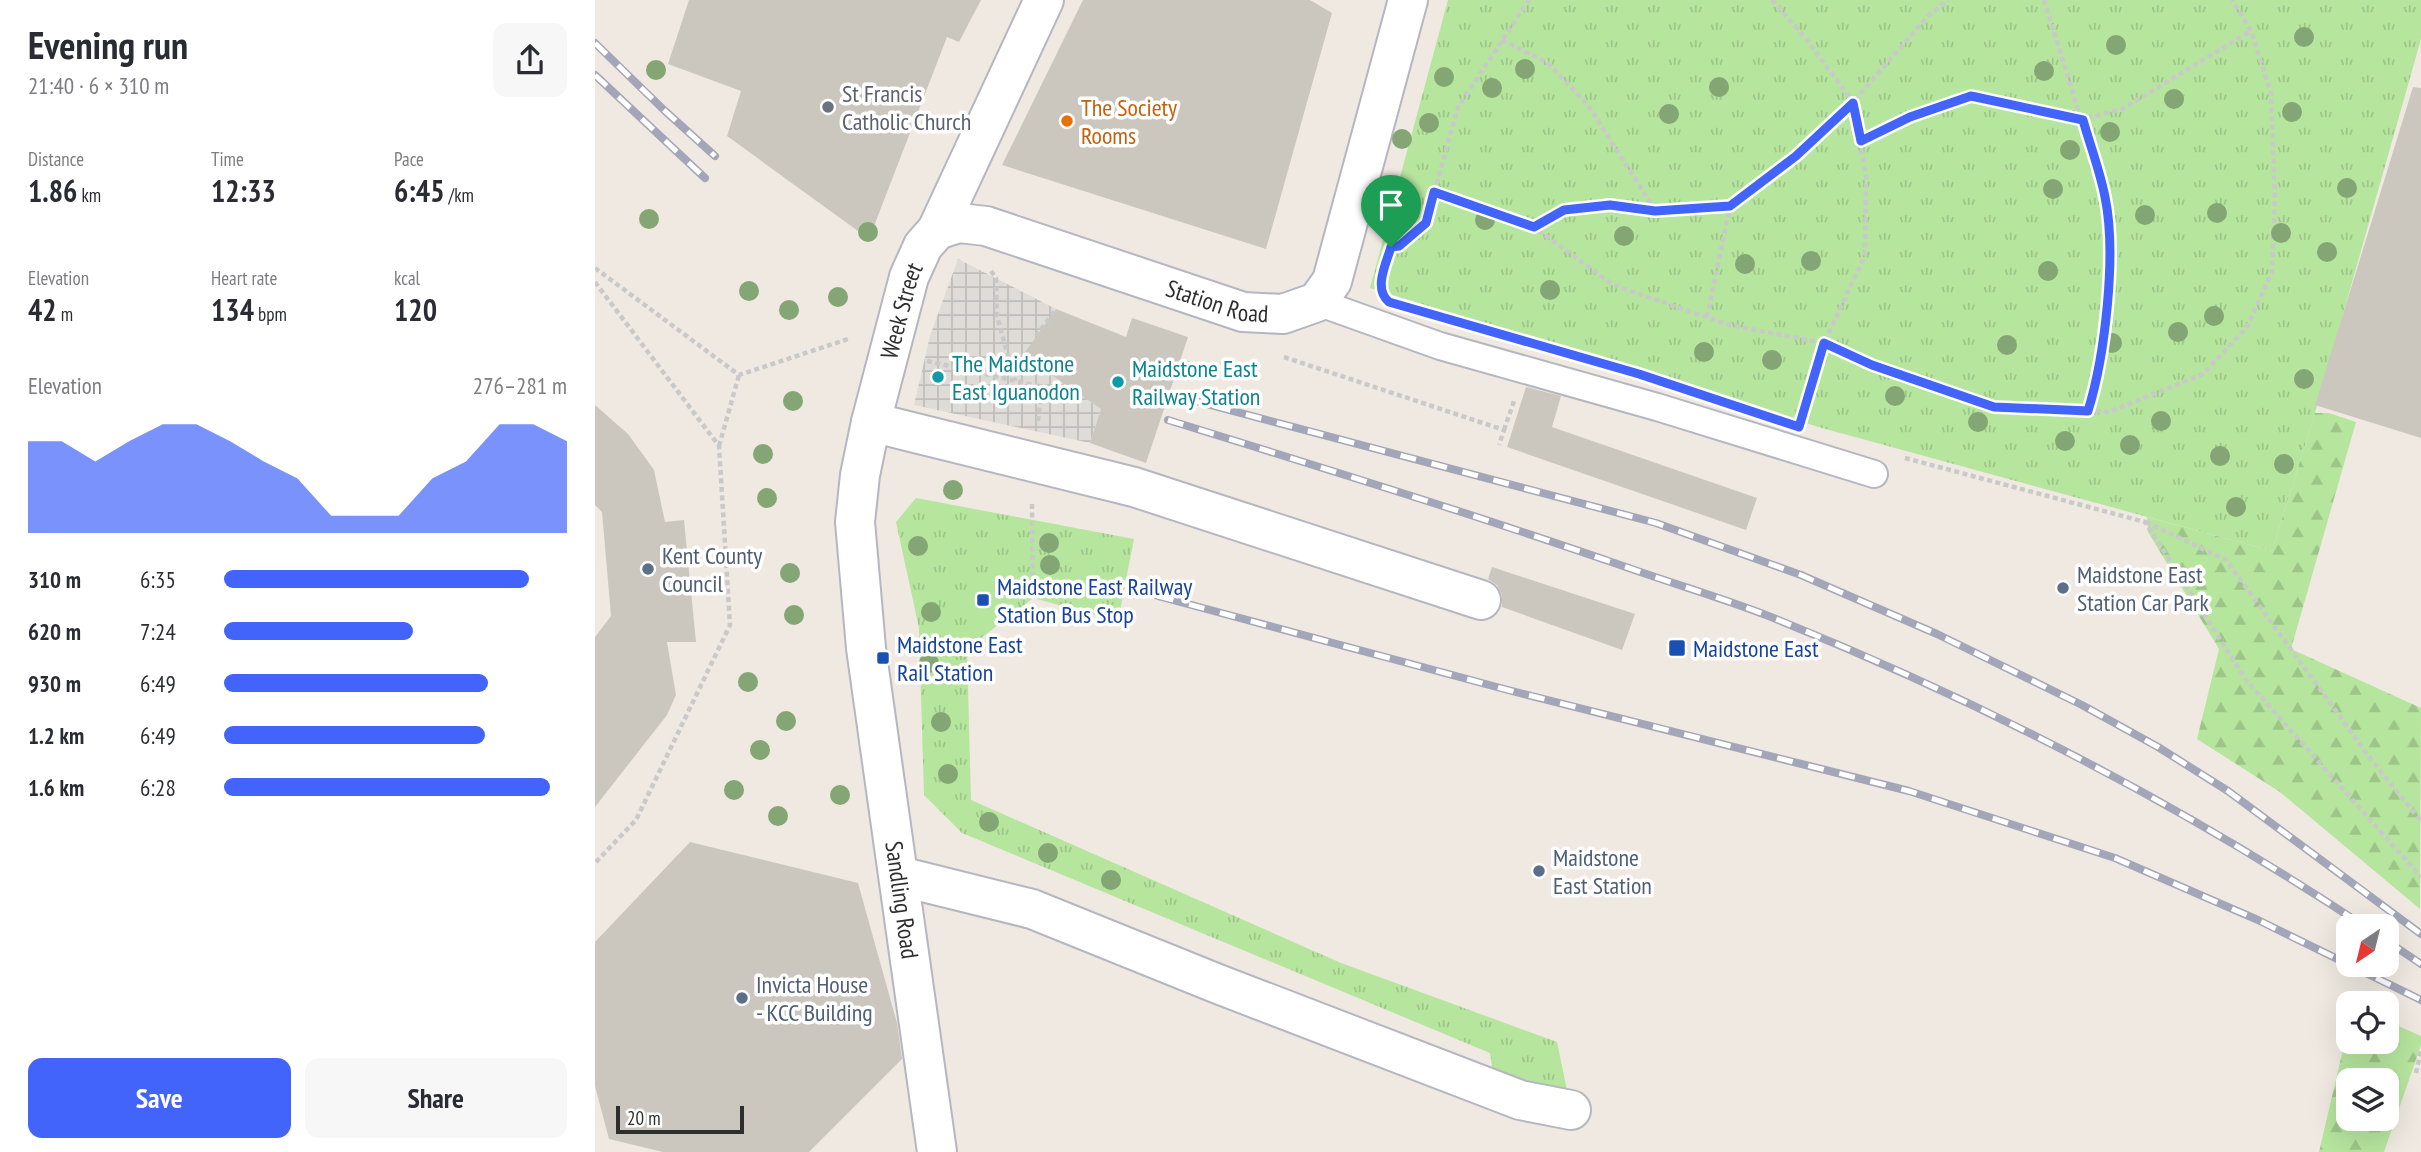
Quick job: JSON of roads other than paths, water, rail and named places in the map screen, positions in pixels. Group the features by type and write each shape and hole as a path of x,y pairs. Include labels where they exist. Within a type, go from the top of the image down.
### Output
{"street":[{"name":"Week Street","path":"866,648 855,522 860,475 909,276 923,246 937,230 1044,0"},
{"path":"1300,308 1332,281 1408,0"},
{"name":"Station Road","path":"937,230 959,223 986,226 1243,312 1300,308"},
{"path":"871,422 1134,488 1481,600"},
{"name":"Sandling Road","path":"866,648 937,1152"},
{"path":"899,876 1032,909 1230,989 1520,1100 1571,1110"}],"lane":[{"path":"1300,308 1657,407 1874,474"}],"railway":[{"path":"595,43 715,156"},
{"path":"595,75 705,178"},
{"path":"1184,398 1656,523 1801,575 1937,634 2082,705 2158,747 2228,791 2421,934"},
{"path":"1168,420 1567,547 1748,608 1844,647 2073,755 2221,837 2345,914"},
{"path":"1158,596 1508,690 1909,791 2115,858 2258,920 2421,1000"},
{"path":"2399,949 2421,964"}],"place":[{"name":"St Francis Catholic Church","path":"828,107"},
{"name":"The Society Rooms","path":"1067,121"},
{"name":"The Maidstone East Iguanodon","path":"938,377"},
{"name":"Maidstone East Railway Station","path":"1118,382"},
{"name":"Kent County Council","path":"648,569"},
{"name":"Maidstone East Station Car Park","path":"2063,588"},
{"name":"Maidstone East Railway Station Bus Stop","path":"983,600"},
{"name":"Maidstone East","path":"1677,648"},
{"name":"Maidstone East Rail Station","path":"883,658"},
{"name":"Maidstone East Station","path":"1539,871"},
{"name":"Invicta House - KCC Building","path":"742,998"}]}
